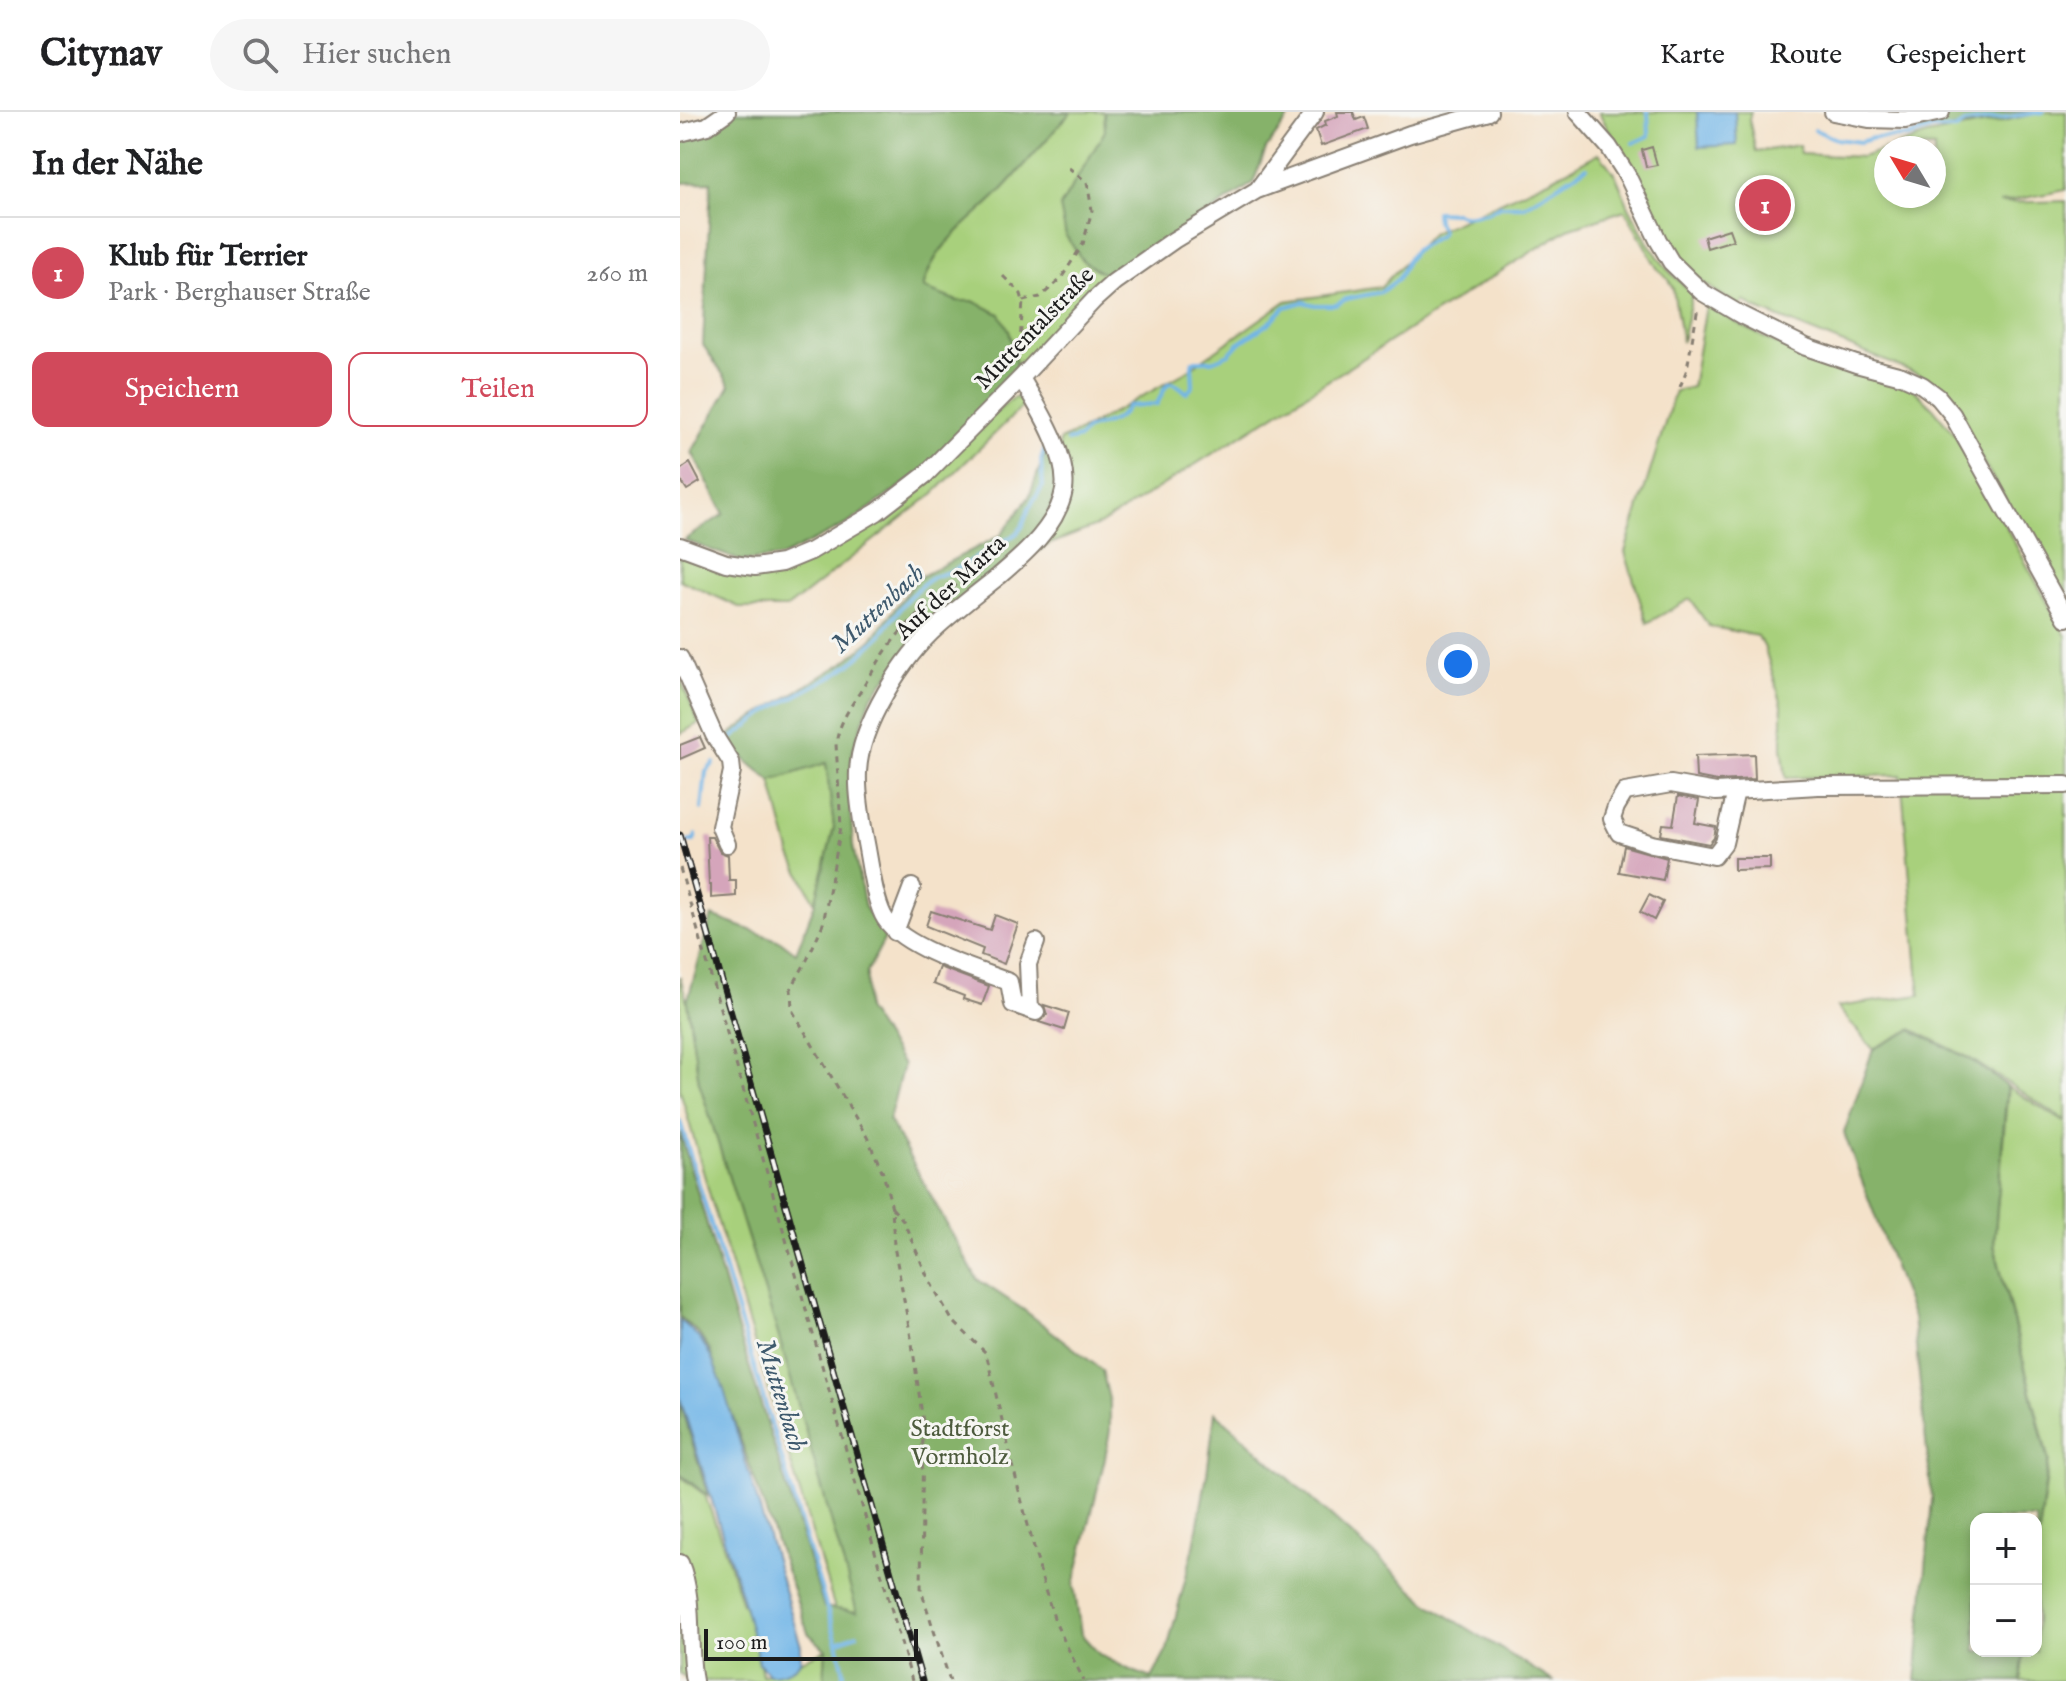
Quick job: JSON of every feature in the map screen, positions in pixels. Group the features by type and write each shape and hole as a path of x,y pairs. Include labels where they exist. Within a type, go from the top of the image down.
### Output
{"street":[{"path":"680,133 707,126 727,112"},
{"path":"1257,190 1315,112"},
{"name":"Muttentalstraße","path":"680,546 711,559 755,567 782,563 811,551 900,496 948,453 1083,310 1114,282 1174,240 1257,190 1410,134 1489,112"},
{"path":"1578,112 1609,147 1627,175 1671,262 1702,292 1806,347 1902,376 1938,397 1952,414 2066,618"},
{"path":"1833,112 1869,119 1905,120 1941,112"},
{"name":"Auf der Marta","path":"895,932 879,903 863,825 858,790 860,758 875,712 906,662 940,624 1032,545 1051,521 1062,497 1064,475 1058,453 1022,376"},
{"path":"680,658 714,735 731,762 732,771 720,827 727,844"},
{"path":"1736,791 1724,843 1714,856 1652,844 1619,833 1612,819 1625,792 1671,784 1716,792 1818,786 2066,785"},
{"path":"912,887 895,932 916,946 1009,982 1013,1004 1033,1011 1028,964 1036,942"},
{"path":"680,1563 689,1600 694,1681"}],"path":[{"path":"1023,301 1040,297 1060,280 1083,244 1092,210 1087,182 1069,168"},
{"path":"1003,276 1021,294 1023,301 1019,362 1022,376"},
{"path":"1680,387 1687,369 1702,292"},
{"path":"680,868 912,1681"},
{"path":"892,1208 903,1220 928,1278 952,1320 986,1353 1045,1590 1056,1624 1084,1681"},
{"path":"923,1422 921,1590 950,1681"},
{"path":"923,1435 947,1430"}],"green space":[{"path":"724,112 1071,112 1004,188 945,245 928,272 923,288 957,301 973,301 1000,314 1009,330 1018,374 921,472 849,523 781,557 741,561 684,540 724,514 692,452 730,385 703,345 711,182 680,183 680,126"},
{"path":"1071,112 1104,112 1106,131 1060,207 1112,279 1018,374 1009,330 973,301 957,301 923,289 935,258 945,245 1004,188"},
{"path":"1104,112 1293,112 1266,149 1253,183 1112,279 1083,261 1066,236 1060,207 1105,131"},
{"path":"1599,112 1751,112 1749,119 1756,152 1799,145 1800,154 1862,157 1874,153 1874,208 1946,208 1946,136 1924,136 2040,112 2066,112 2066,190 1999,203 2066,201 2066,601 1935,381 1744,301 1740,306 1700,280 1669,246"},
{"path":"1850,112 2042,112 1999,122 1923,131"},
{"path":"1599,153 1616,176 1647,241 1667,269 1692,294 1682,342 1673,289 1657,268 1625,210 1568,229 1101,524 1050,544 1024,560 1050,530 1060,440 1184,373 1286,301 1381,287 1432,233 1551,179"},
{"path":"1706,306 1772,342 1822,361 1910,386 1956,436 2066,636 2066,1121 1968,1057 1912,1029 1873,1049 1837,1007 1920,995 1901,775 1786,778 1782,705 1764,646 1757,636 1709,626 1690,599 1647,623 1625,552 1675,391 1692,387"},
{"path":"1013,398 1029,400 934,493 787,608 741,608 680,580 680,554 739,576 765,576 805,563 845,539"},
{"name":"Stadtforst Vormholz","path":"1048,445 1057,469 1057,488 1046,519 1005,565 920,634 871,698 853,750 849,788 853,846 865,907 886,936 867,972 866,1009 903,1065 889,1120 977,1279 1024,1310 1102,1370 1110,1403 1110,1430 1074,1585 1081,1634 1100,1655 1152,1678 1167,1650 1194,1546 1215,1412 1430,1605 1553,1681 824,1681 826,1650 808,1633 709,1349 697,1332 680,1317 680,1132 824,1607 857,1612 778,1334 699,1082 687,1002 712,916 780,941 796,953 815,903 834,828 826,763 771,781 722,740 843,663 870,641 918,578 1001,535 1029,497"},
{"path":"680,678 699,723 680,734"},
{"path":"826,762 834,828 815,903 791,856 771,781"},
{"path":"680,976 699,1082 778,1334 858,1612 835,1609 680,1090"},
{"path":"1911,1030 1968,1058 2007,1086 1994,1245 2048,1461 2042,1513 1970,1513 1970,1657 2023,1657 2020,1681 1916,1681 1932,1499 1913,1318 1844,1133 1873,1049"},
{"path":"2008,1087 2066,1123 2066,1681 2020,1681 2023,1657 2042,1657 2042,1514 2049,1461 1994,1244"},
{"path":"680,1401 708,1496 680,1474"},
{"path":"680,1476 705,1495 741,1601 754,1626 762,1676 826,1650 824,1681 688,1681 680,1673"}],"water":[{"path":"1697,112 1735,112 1737,145 1699,147"},
{"path":"680,1320 708,1351 724,1390 801,1646 800,1661 786,1672 768,1674 759,1663 680,1398"}],"building":[{"path":"1337,112 1353,112 1356,120 1364,117 1368,129 1321,146 1316,130 1326,125 1325,121 1338,116"},
{"path":"1652,147 1657,165 1646,167 1642,150"},
{"path":"1729,229 1733,240 1707,248 1704,237"},
{"path":"690,463 700,482 687,490 680,479 680,470"},
{"path":"700,737 705,748 680,759 680,745"},
{"path":"1754,754 1755,779 1717,781 1696,777 1695,756"},
{"path":"1678,796 1699,800 1695,823 1716,827 1709,844 1661,835 1663,824 1673,825"},
{"path":"707,837 712,837 720,852 728,855 729,880 736,880 736,896 711,898"},
{"path":"1624,846 1667,858 1663,880 1619,872"},
{"path":"1734,858 1770,858 1770,869 1734,870"},
{"path":"1649,895 1663,902 1654,920 1640,912"},
{"path":"931,911 990,930 995,915 1018,924 1004,964 981,955 983,949 926,926"},
{"path":"939,967 989,986 982,1005 933,984"},
{"path":"1044,1005 1069,1013 1064,1030 1039,1022 1047,1015"}],"waterway":[{"name":"Muttenbach","path":"1633,143 1649,136 1648,112"},
{"name":"Muttenbach","path":"1815,130 1836,139 1860,142 1873,138 1908,137 1932,129 1956,129 1965,123 2043,112"},
{"name":"Muttenbach","path":"1067,441 1079,438 1087,429 1116,419 1128,406 1157,404 1168,384 1175,384 1187,393 1193,386 1193,361 1212,361 1229,354 1285,307 1303,302 1336,305 1346,299 1381,292 1398,279 1415,250 1440,235 1442,231 1436,212 1463,216 1487,213 1500,206 1525,206 1587,167"},
{"name":"Muttenbach","path":"731,739 769,710 852,663 879,637 907,599 923,584 933,577 955,570 1016,534 1043,486 1041,460 1044,450"},
{"name":"Muttenbach","path":"702,809 706,772 714,763"},
{"name":"Muttenbach","path":"689,841 694,841 696,835"},
{"name":"Muttenbach","path":"680,1121 837,1642 844,1672 842,1681"},
{"path":"837,1642 857,1634"}],"railway":[{"path":"680,835 922,1681"}],"place":[{"name":"Klub für Terrier","path":"1765,205"}]}
